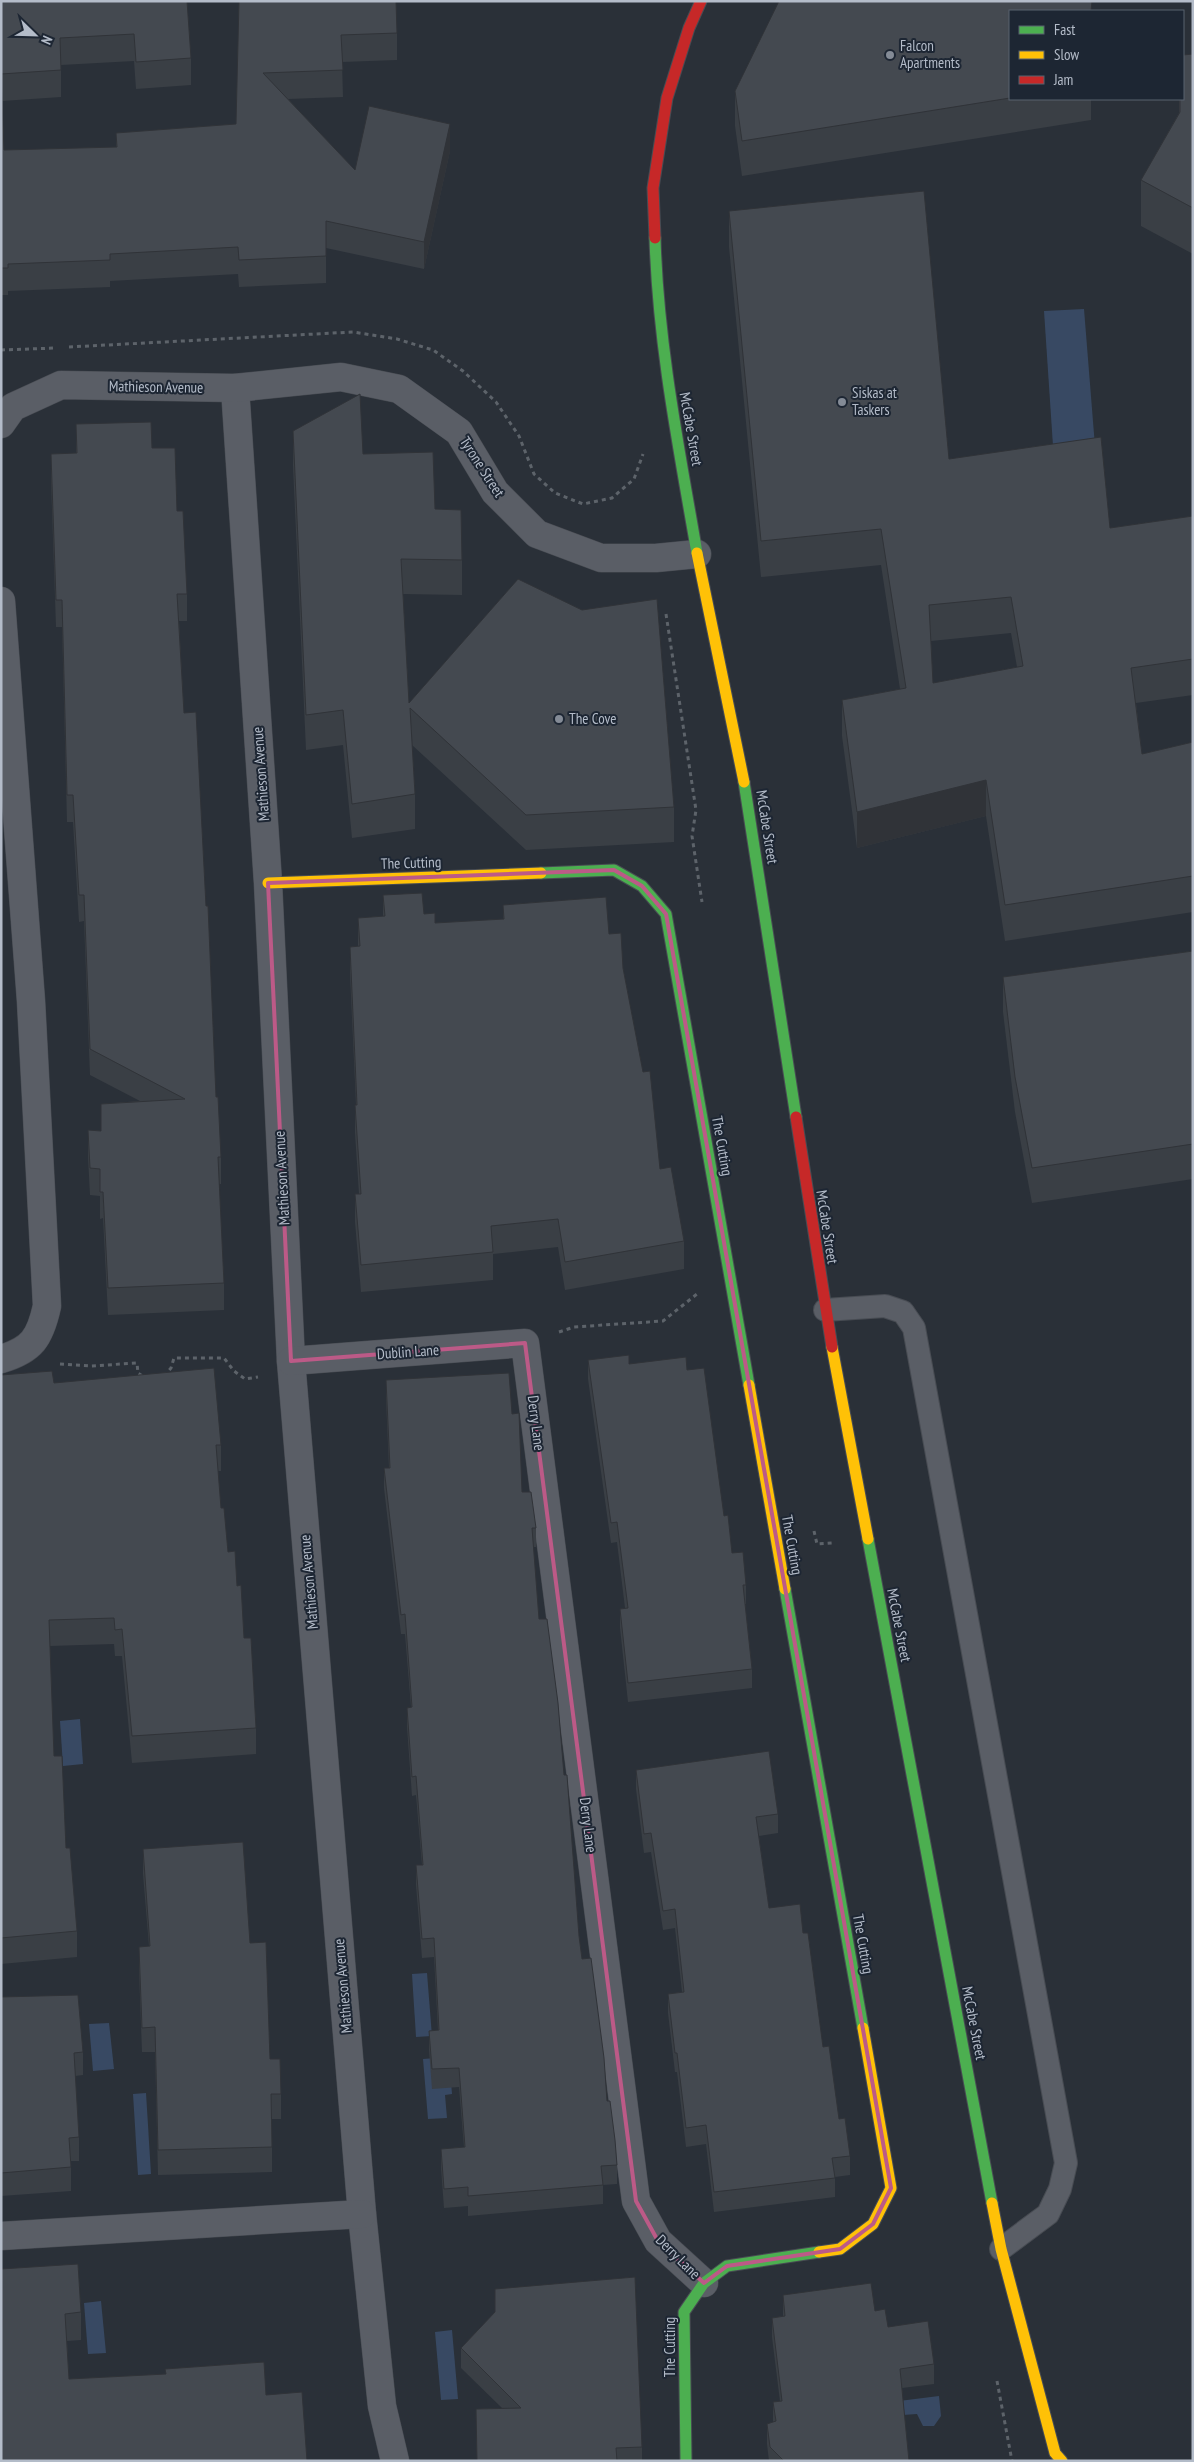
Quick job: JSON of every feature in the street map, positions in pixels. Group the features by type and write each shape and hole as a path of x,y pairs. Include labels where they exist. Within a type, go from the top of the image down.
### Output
{"street":[{"name":"McCabe Street","path":"701,1 689,28 668,98 653,188 656,281 668,384 697,554 749,804 825,1310 1001,2249 1056,2458"},
{"name":"Tyrone Street","path":"234,388 341,377 399,388 459,432 495,492 537,534 601,558 656,558 697,554"},
{"name":"Mathieson Avenue","path":"1,424 12,407 61,385 234,388 268,883 290,1360 362,2214 382,2406 395,2461"},
{"path":"1,601 31,1001 47,1306 42,1327 33,1344 18,1354 1,1359"},
{"name":"The Cutting","path":"268,883 614,870 642,886 666,914 891,2188 872,2224 840,2249 727,2266 704,2282 684,2312 686,2461"},
{"name":"Dublin Lane","path":"290,1360 525,1342"},
{"name":"Derry Lane","path":"525,1342 636,2202 658,2240 704,2282"},
{"path":"1,2236 362,2214"},
{"name":"Mathieson Avenue","path":"378,2461 382,2406"}],"lane":[{"path":"825,1310 885,1306 903,1312 914,1328 916,1338 1066,2163 1060,2189 1048,2214 1001,2249"}],"path":[{"path":"574,1327 663,1321 698,1293"},
{"path":"162,1378 171,1368 174,1358 207,1357 224,1358 234,1371 245,1379"},
{"path":"91,1366 136,1363 138,1372 150,1381"}],"highlighted area":[{"path":"614,870 642,886 666,914 891,2188 873,2224 840,2249 727,2266 704,2283 658,2241 636,2201 525,1343 291,1361 268,883"}],"water":[{"path":"1084,309 1096,459 1054,461 1044,311"},
{"path":"80,1719 83,1764 63,1766 60,1721"},
{"path":"427,1973 432,2036 416,2037 412,1974"},
{"path":"109,2023 114,2069 93,2071 89,2024"},
{"path":"449,2057 452,2094 445,2095 447,2118 428,2119 423,2059"},
{"path":"146,2093 151,2174 138,2175 133,2094"},
{"path":"101,2301 106,2353 88,2354 84,2303"},
{"path":"452,2330 458,2399 441,2400 435,2332"},
{"path":"939,2396 941,2416 934,2426 923,2426 917,2414 874,2417 875,2404"}],"building":[{"path":"1,1 187,1 191,58 136,62 134,34 60,38 61,70 1,74"},
{"path":"239,1 396,1 397,33 341,35 343,70 263,73 355,170 369,106 450,124 424,242 326,221 326,256 239,260 238,247 110,254 110,260 8,264 8,268 1,268 1,74 4,150 117,147 116,133 236,124"},
{"name":"Falcon Apartments","path":"779,1 1092,1 1091,10 1009,10 1009,98 742,141 735,91"},
{"path":"1193,54 1193,208 1141,180 1180,112 1180,100 1184,100 1184,55"},
{"path":"924,191 949,459 1101,437 1110,528 1193,516 1193,659 1131,668 1142,754 1193,742 1193,876 1005,905 986,780 857,812 842,700 906,688 881,529 761,541 729,211","holes":["1011,597 1023,666 933,683 929,605"]},
{"path":"360,394 363,454 433,452 435,509 461,510 462,560 401,559 409,703 518,579 582,610 657,599 674,807 526,815 410,708 415,794 352,804 343,710 306,715 293,431"},
{"path":"151,422 152,448 175,448 177,511 183,511 187,594 177,594 184,713 196,712 206,906 208,906 216,1097 218,1097 221,1157 218,1157 224,1283 108,1288 103,1192 100,1192 100,1169 90,1168 88,1130 101,1131 101,1104 185,1099 90,1049 84,895 79,895 73,795 67,795 62,600 56,600 51,454 77,453 76,424"},
{"path":"422,893 424,914 435,913 435,923 504,919 503,905 606,897 609,934 621,933 623,968 643,1072 650,1071 660,1169 671,1167 684,1241 565,1262 558,1219 491,1226 493,1252 361,1265 355,1194 361,1194 355,1105 357,1105 350,947 360,946 358,918 385,916 383,895"},
{"path":"1193,951 1193,1144 1032,1168 1015,1077 1003,977"},
{"path":"629,1355 629,1364 686,1357 687,1370 704,1368 724,1516 728,1515 732,1553 743,1552 746,1585 743,1585 752,1669 628,1683 620,1609 628,1608 617,1522 611,1523 588,1360"},
{"path":"214,1368 221,1445 216,1445 221,1508 224,1508 228,1552 235,1551 237,1586 241,1585 244,1638 251,1638 256,1728 132,1736 122,1629 115,1630 114,1618 49,1620 54,1756 62,1756 66,1848 70,1848 77,1931 1,1938 1,1375 52,1371 54,1383"},
{"path":"509,1373 512,1414 519,1413 522,1492 531,1492 536,1528 532,1528 539,1619 547,1619 558,1703 564,1775 567,1775 582,1959 591,1958 604,2058 607,2101 610,2101 617,2165 601,2166 603,2185 468,2196 468,2187 444,2189 441,2149 465,2147 459,2068 432,2069 429,2031 439,2030 434,1938 422,1939 416,1865 423,1865 416,1776 412,1777 407,1708 412,1707 405,1614 401,1615 384,1468 390,1468 386,1380"},
{"path":"769,1751 778,1814 756,1817 769,1908 800,1904 803,1933 808,1933 823,2047 829,2046 839,2119 845,2118 850,2156 832,2158 835,2178 714,2192 706,2125 686,2128 668,1994 684,1992 675,1909 663,1911 651,1833 644,1834 636,1770"},
{"path":"243,1842 250,1943 266,1942 270,2059 280,2059 281,2094 271,2094 272,2147 158,2150 155,2027 142,2028 139,1947 150,1946 143,1849"},
{"path":"78,1995 83,2052 74,2053 79,2137 69,2138 71,2167 1,2173 1,1997"},
{"path":"78,2264 81,2312 65,2314 69,2379 166,2374 165,2369 264,2362 266,2395 302,2392 307,2461 1,2461 1,2269"},
{"path":"635,2277 642,2447 616,2448 617,2461 477,2461 476,2409 521,2408 461,2348 495,2312 495,2289"},
{"path":"871,2283 875,2311 885,2309 888,2327 928,2321 934,2364 900,2369 909,2461 784,2461 770,2447 767,2424 776,2421 773,2402 782,2401 772,2318 785,2316 783,2295"}],"traffic: fast":[{"path":"655,238 660,317 665,357 697,553"},
{"path":"744,782 796,1117"},
{"path":"541,873 614,870 642,886 666,914 749,1385"},
{"path":"868,1539 992,2203"},
{"path":"785,1589 863,2028"},
{"path":"686,2461 684,2312 704,2283 727,2266 819,2252"}],"traffic: slow":[{"path":"697,553 744,782"},
{"path":"268,883 541,873"},
{"path":"832,1347 868,1539"},
{"path":"749,1385 785,1589"},
{"path":"819,2252 840,2249 873,2224 891,2188 863,2028"},
{"path":"992,2203 1001,2249 1055,2453 1062,2461"}],"traffic: jam":[{"path":"655,238 653,188 667,98 689,28 701,1"},
{"path":"796,1117 832,1347"}],"place":[{"name":"Falcon Apartments","path":"890,55"},
{"name":"Siskas at Taskers","path":"842,402"},
{"name":"The Cove","path":"559,719"}]}
